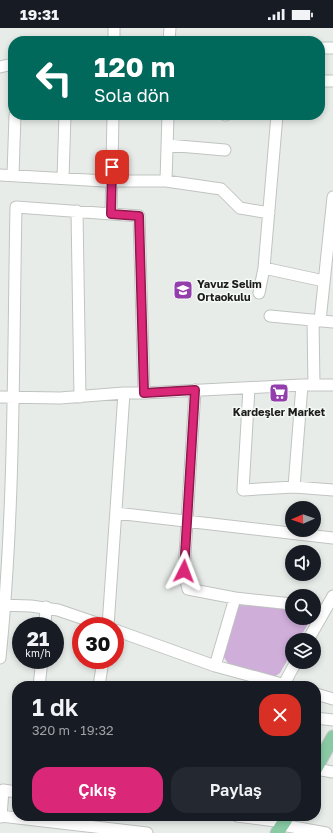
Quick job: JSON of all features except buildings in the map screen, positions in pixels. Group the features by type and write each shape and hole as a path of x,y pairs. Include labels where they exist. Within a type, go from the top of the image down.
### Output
{"main road":[{"path":"321,758 333,737"}],"street":[{"path":"13,175 15,120"},
{"path":"63,178 65,120"},
{"path":"111,214 113,120"},
{"path":"166,181 168,120"},
{"path":"259,293 264,268 277,120"},
{"path":"167,145 225,150"},
{"path":"0,175 112,181 166,181 220,189 240,208 269,213"},
{"path":"314,385 317,320 324,281 333,197"},
{"path":"0,658 9,542 16,206 139,216 144,393"},
{"path":"77,211 80,397"},
{"path":"264,268 324,281"},
{"path":"270,316 333,322"},
{"path":"0,398 80,397 124,393 333,384"},
{"path":"294,487 302,385"},
{"path":"249,388 243,490 294,487 333,490"},
{"path":"195,390 184,571 188,589 235,598 285,603"},
{"path":"107,617 116,513 124,393"},
{"path":"116,513 333,538"},
{"path":"312,633 333,596"},
{"path":"215,666 235,598"},
{"path":"3,605 46,608 80,617"},
{"path":"46,608 46,617"},
{"path":"321,608 326,608"},
{"path":"124,633 215,666 272,681"},
{"path":"40,681 41,669"},
{"path":"100,681 102,669"},
{"path":"289,681 293,669"},
{"path":"321,695 333,699"},
{"path":"321,719 333,720"},
{"path":"321,765 333,772"},
{"path":"12,791 2,790 0,816 12,817"},
{"path":"43,821 147,833"},
{"path":"266,821 326,833"}],"shaded area":[{"path":"242,604 285,609 285,625 307,625 303,633 285,633 285,664 280,673 271,679 230,666 223,656 236,608"}],"place":[{"name":"Yavuz Selim Ortaokulu","path":"183,290"},
{"name":"Kardeşler Market","path":"279,393"}],"route":[{"path":"112,167 111,214 139,216 144,393 195,390 184,571"}]}
